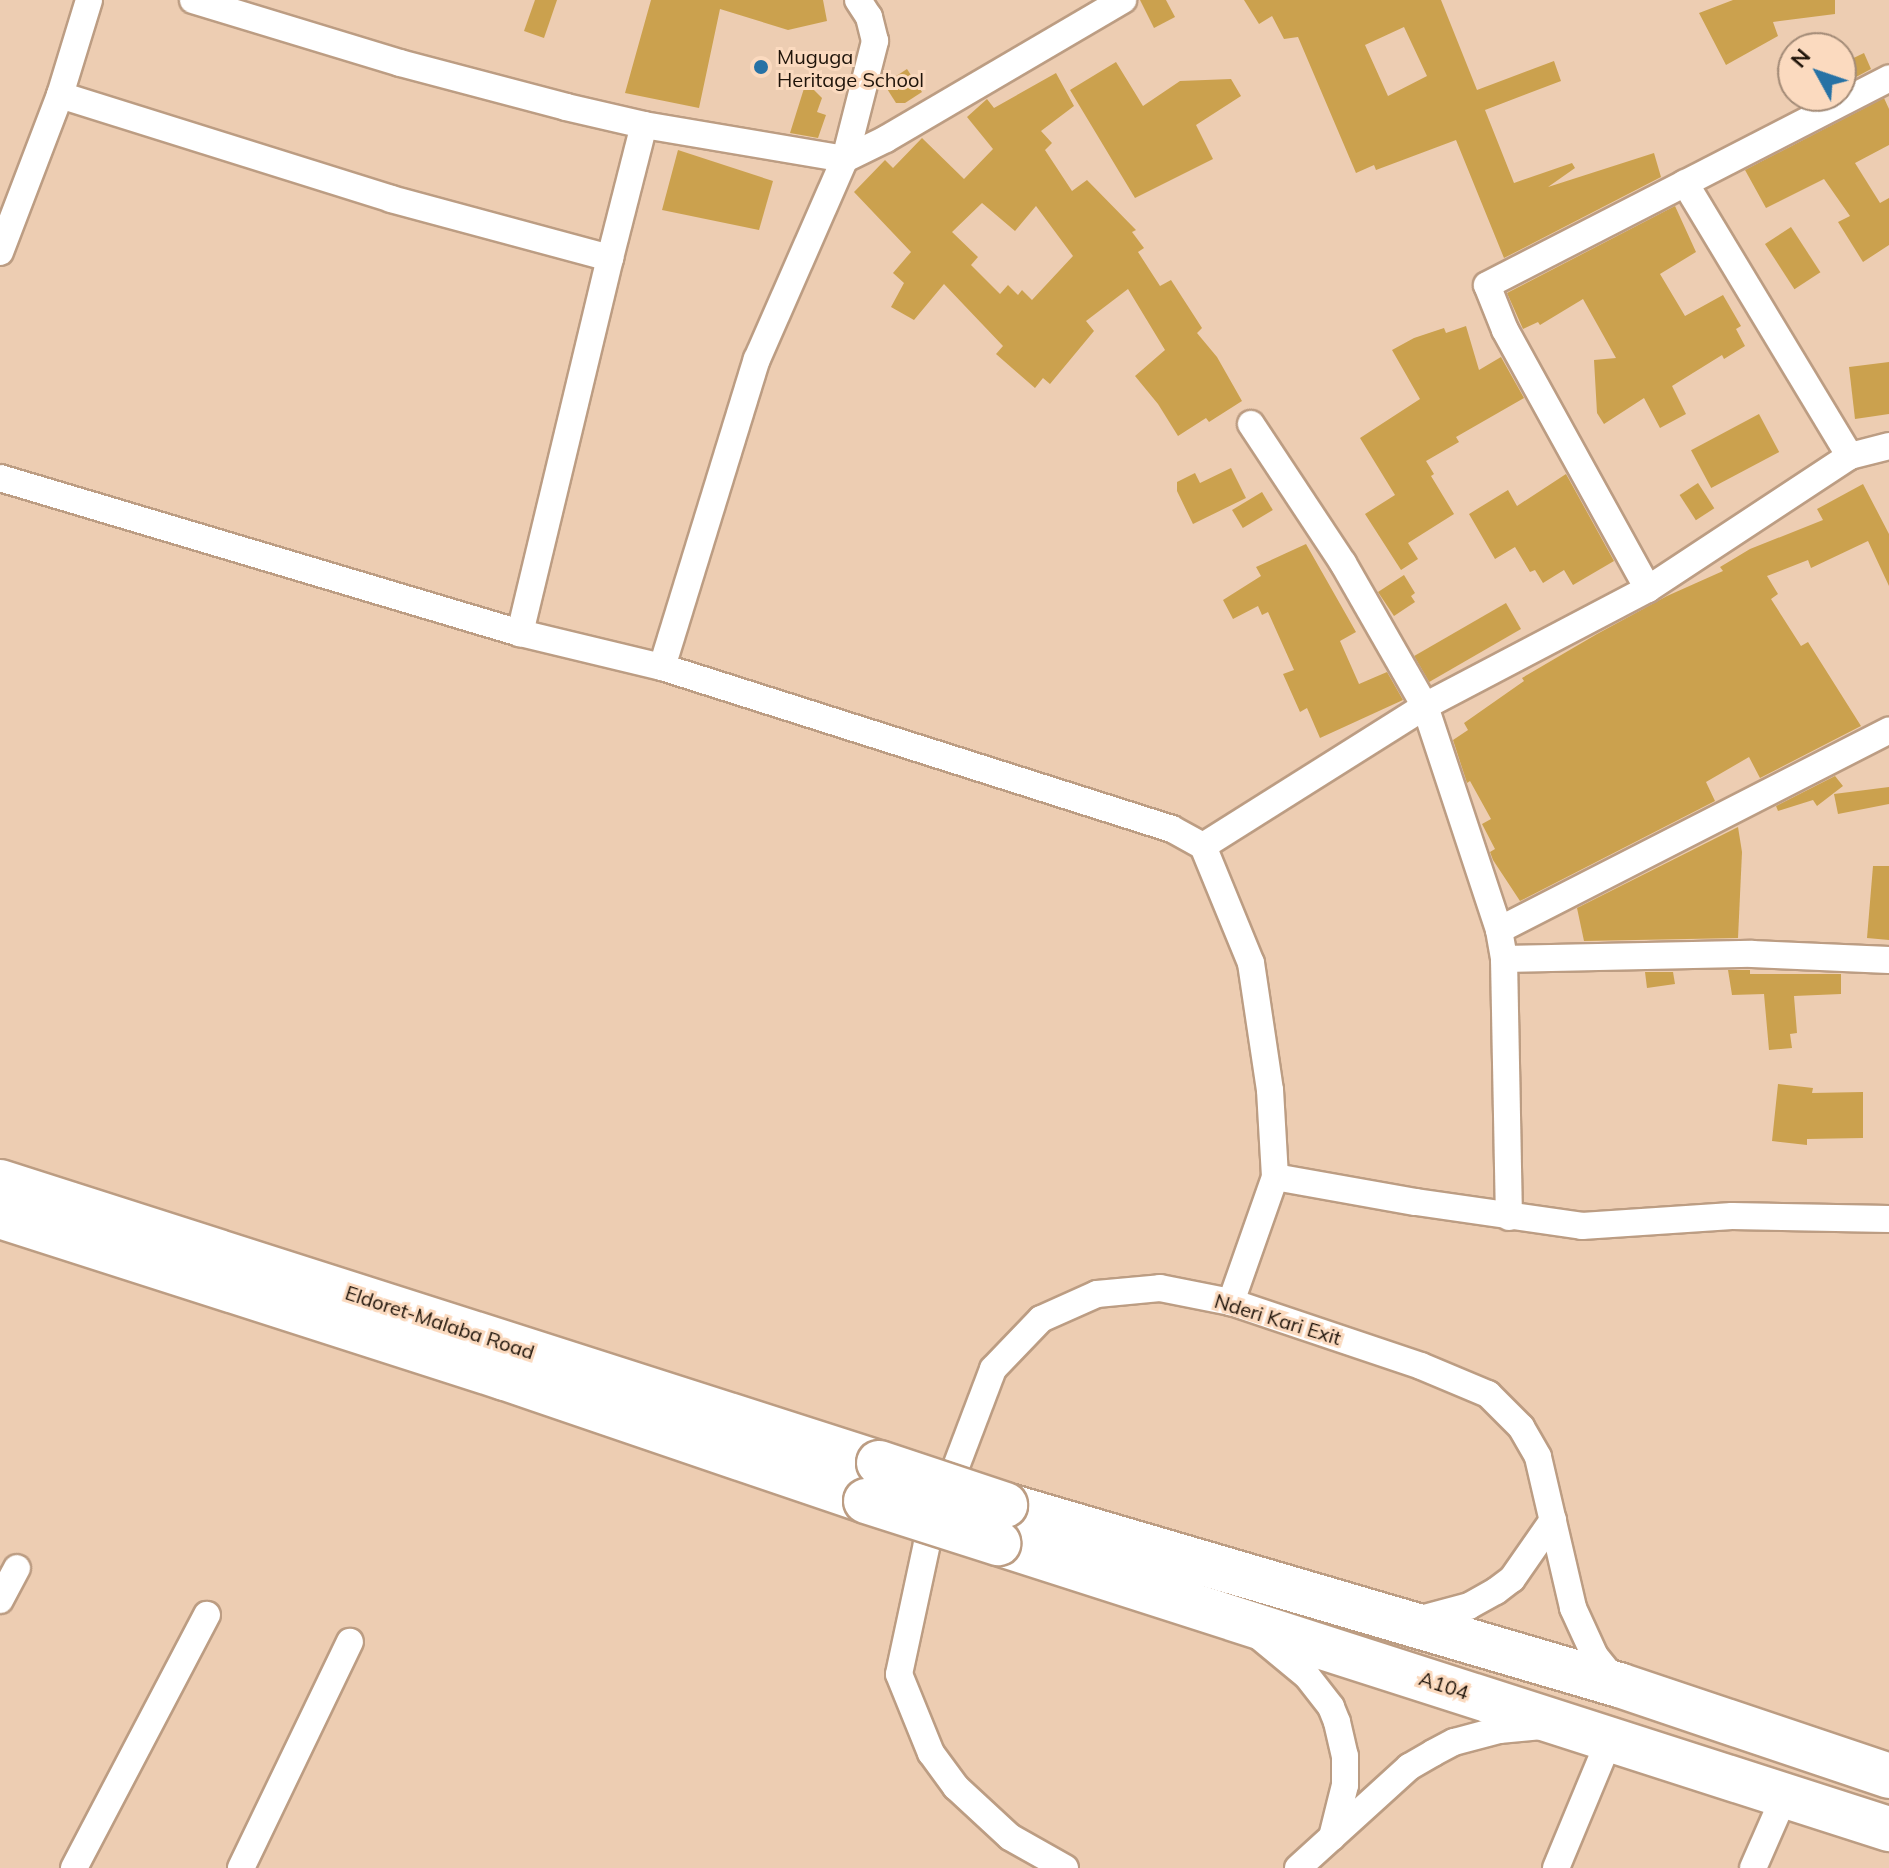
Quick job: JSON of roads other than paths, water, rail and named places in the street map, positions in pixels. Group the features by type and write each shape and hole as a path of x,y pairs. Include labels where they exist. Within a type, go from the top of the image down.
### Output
{"highway":[{"name":"Eldoret-Malaba Road","path":"0,1182 872,1482"},
{"name":"Eldoret-Malaba Road","path":"0,1216 505,1378 872,1482"},
{"path":"872,1482 1002,1524 1406,1623 1619,1685 1889,1776"},
{"name":"A104","path":"1002,1524 1237,1619 1889,1829"}],"street":[{"path":"0,252 60,95 89,0"},
{"path":"193,0 400,63 644,125 845,159 886,139 1123,0"},
{"path":"662,667 757,359 845,159 875,41 869,17 858,0"},
{"path":"1648,589 1505,330 1487,285 1889,78"},
{"path":"60,95 391,199 610,258"},
{"path":"520,633 644,125"},
{"path":"1685,183 1850,456"},
{"path":"1251,424 1343,563 1425,706 1499,930 1504,959 1509,1217"},
{"path":"1203,846 1425,706 1648,589 1850,456 1889,446"},
{"path":"0,478 520,633 662,667 1172,829 1203,846 1251,963 1270,1090 1275,1177 1231,1302"},
{"path":"1499,930 1889,730"},
{"path":"1504,959 1752,954 1889,960"},
{"path":"1275,1177 1509,1217 1582,1226 1732,1216 1889,1219"},
{"name":"Nderi Kari Exit","path":"1065,1868 1010,1837 956,1787 931,1753 899,1674 927,1543 993,1369 1041,1319 1108,1292 1160,1288 1231,1302 1421,1366 1488,1394 1511,1415 1531,1443 1545,1475 1581,1632 1619,1685"},
{"path":"1406,1623 1469,1606 1496,1591 1512,1579 1553,1520"},
{"path":"0,1600 17,1568"},
{"path":"74,1868 207,1615"},
{"path":"1237,1619 1307,1676 1331,1707 1345,1756 1345,1785 1331,1840"},
{"path":"241,1868 350,1642"},
{"path":"1298,1868 1409,1767 1454,1742 1499,1730 1565,1724"},
{"path":"1556,1868 1610,1738"},
{"path":"1753,1868 1785,1795"}],"place":[{"name":"Muguga Heritage School","path":"761,67"}]}
